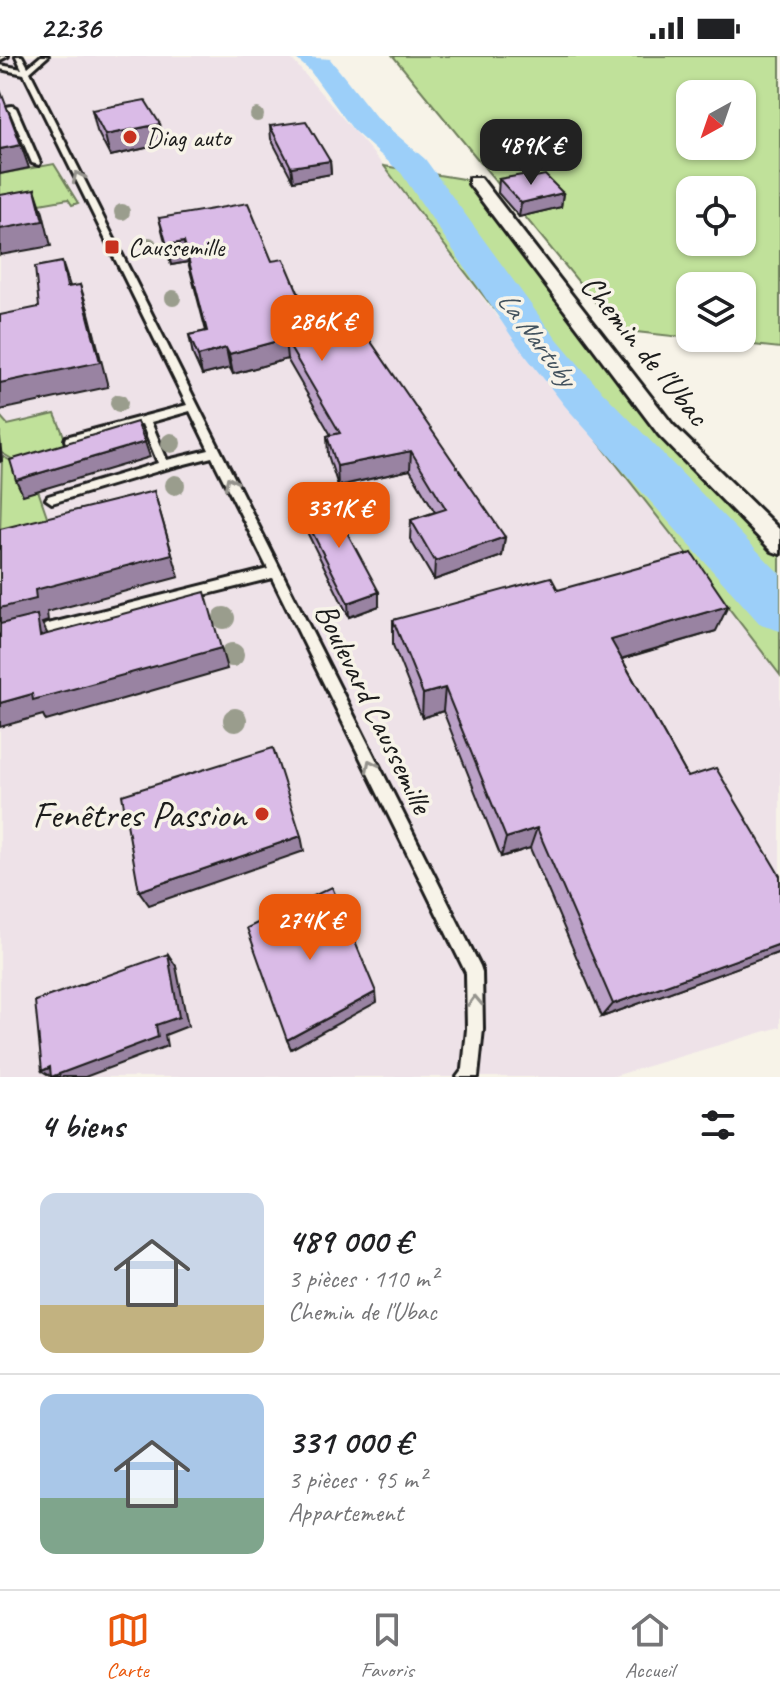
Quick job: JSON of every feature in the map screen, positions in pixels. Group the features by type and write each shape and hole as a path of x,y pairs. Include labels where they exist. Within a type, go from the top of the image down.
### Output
{"street":[{"name":"Chemin de l'Ubac","path":"475,181 666,430 780,545"}],"lane":[{"name":"Boulevard Caussemille","path":"19,56 474,972 475,1029 471,1073 466,1077"},
{"path":"0,67 26,72 45,56"},
{"path":"0,110 12,108 36,163"},
{"path":"70,440 193,407"},
{"path":"145,420 164,465"},
{"path":"52,499 215,452"},
{"path":"0,641 275,572"}],"shaded area":[{"path":"0,56 289,56 384,166 492,310 780,663 780,1027 611,1077 0,1077"}],"green space":[{"path":"393,56 780,56 780,348 756,345 756,272 676,272 676,336 618,330"},
{"path":"54,164 78,203 72,205 68,199 40,204 0,196 0,174"},
{"name":"La Nartuby","path":"384,166 475,181 661,424 780,552 780,675 482,294"},
{"path":"55,414 73,458 31,470 0,452 0,416 8,425"},
{"path":"2,456 32,473 49,522 0,534"}],"building":[{"path":"0,93 21,145 0,149"},
{"path":"145,100 160,124 105,135 92,110"},
{"path":"306,121 330,161 291,167 270,126"},
{"path":"528,174 531,178 545,175 563,193 521,203 499,179"},
{"path":"35,189 43,221 0,229 0,195"},
{"path":"248,203 272,261 284,259 306,311 343,301 505,537 435,561 411,520 446,509 411,451 337,466 327,436 340,433 285,339 229,354 226,348 198,356 189,335 207,331 184,242 167,245 159,218"},
{"path":"62,262 67,287 80,285 100,362 0,383 0,315 39,307 35,267"},
{"path":"137,422 145,442 16,480 10,460"},
{"path":"154,491 172,554 35,590 36,599 0,608 0,529"},
{"path":"328,497 379,592 348,603 299,506"},
{"path":"692,553 728,606 611,640 688,777 716,768 780,876 780,944 613,1004 537,828 506,838 445,688 423,694 393,620 551,577 558,590"},
{"path":"205,592 221,648 33,700 32,694 0,703 0,624 37,615 40,636"},
{"path":"273,748 301,836 139,891 122,795"},
{"path":"332,887 376,992 287,1040 247,928"},
{"path":"168,954 179,1017 156,1025 158,1037 51,1077 50,1067 42,1071 35,1001"}],"waterway":[{"name":"La Nartuby","path":"307,56 320,65 365,124 413,166 533,337 581,396 780,609"}],"place":[{"name":"Diag auto","path":"130,137"},
{"name":"Caussemille","path":"112,247"},
{"name":"Fenêtres Passion","path":"262,814"}]}
